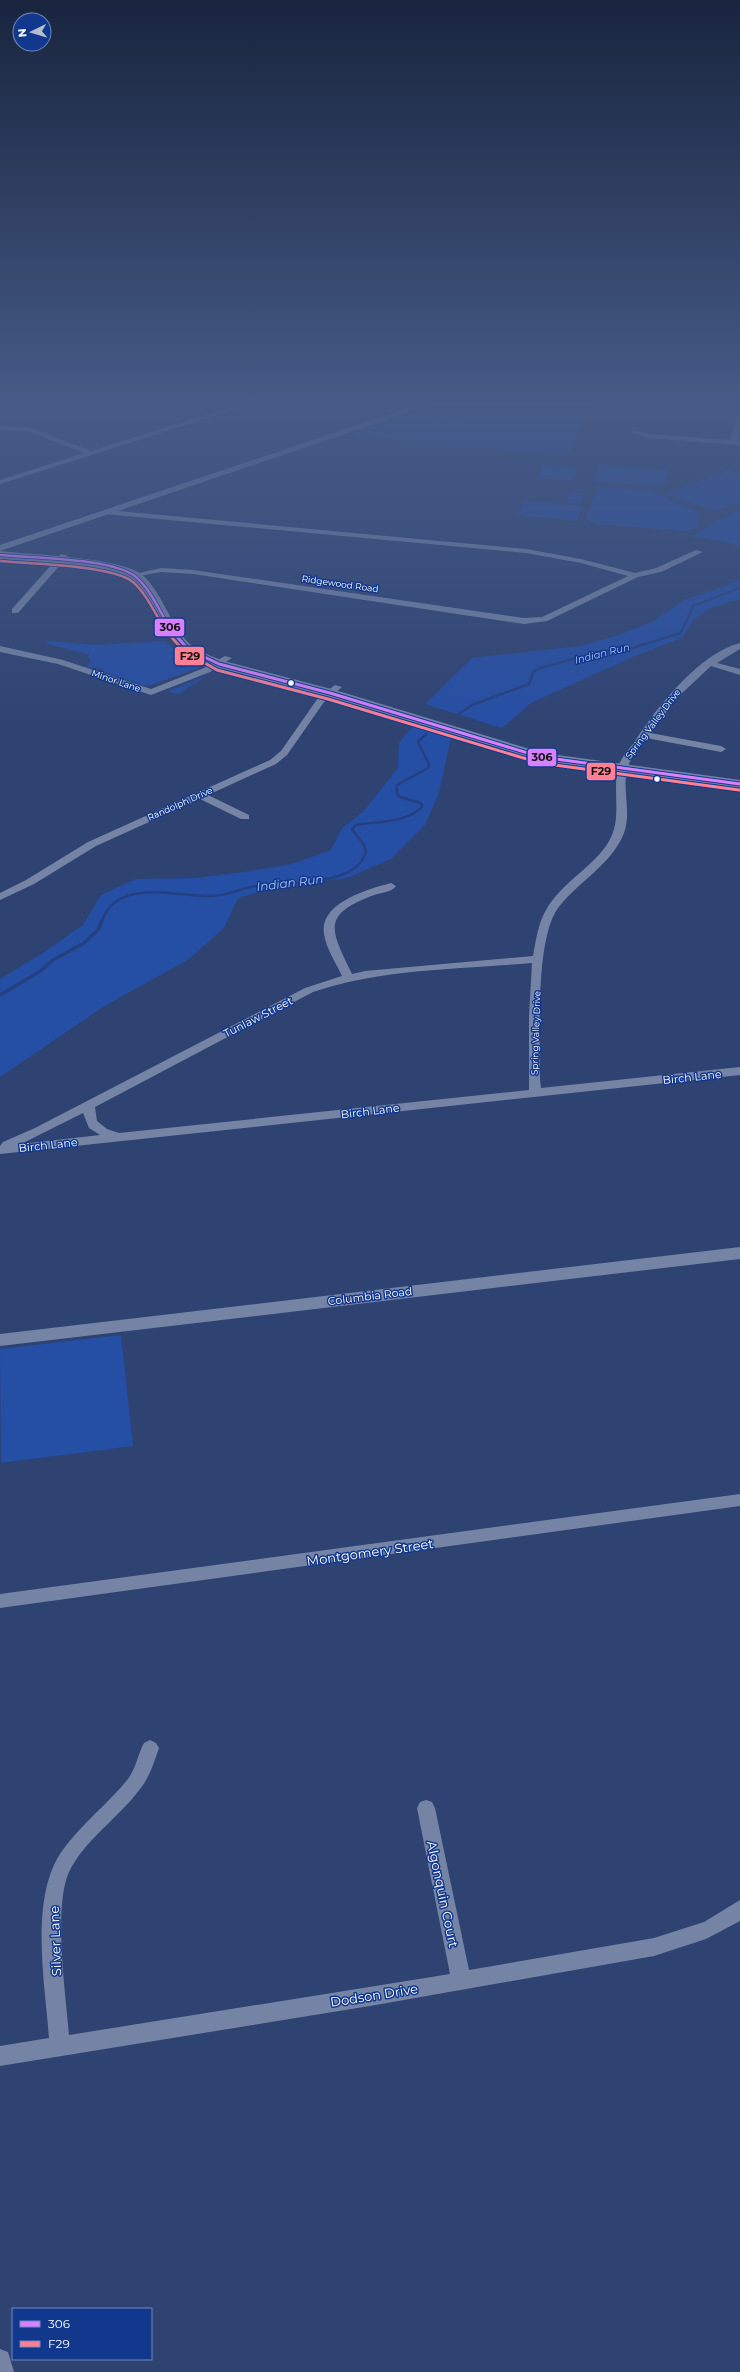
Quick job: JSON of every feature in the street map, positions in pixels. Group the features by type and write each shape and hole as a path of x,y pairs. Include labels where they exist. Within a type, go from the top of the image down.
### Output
{"main road":[{"path":"0,549 61,558"},
{"path":"0,555 120,563 140,574 155,579 168,598"},
{"path":"140,574 146,588 180,642 197,654 334,690 532,747 622,766 740,784"},
{"path":"185,625 195,639 223,661"},
{"path":"622,766 740,776"}],"street":[{"path":"0,549 102,514"},
{"path":"125,514 526,551 581,561 635,575 658,570 699,552"},
{"path":"15,611 61,558"},
{"name":"Ridgewood Road","path":"140,574 167,570 193,572 516,621 544,618 635,575"},
{"name":"Spring Valley Drive","path":"536,1092 535,1072 539,959 542,930 551,909 569,888 606,853 619,834 622,812 622,766 643,735 684,684 709,663 740,646"},
{"name":"Minor Lane","path":"0,649 60,662 150,692 207,670 223,661"},
{"path":"709,663 740,672"},
{"name":"Randolph Drive","path":"0,897 30,882 92,844 278,759 289,746 314,708 334,690"},
{"path":"643,735 721,749"},
{"path":"200,795 245,817"},
{"path":"348,977 329,935 328,926 330,918 348,902 391,886"},
{"name":"Tunlaw Street","path":"0,1149 39,1131 309,990 348,977 395,971 539,959"},
{"name":"Birch Lane","path":"0,1149 740,1071"},
{"path":"89,1104 89,1120 93,1126 108,1134 124,1137"},
{"name":"Columbia Road","path":"0,1340 740,1252"},
{"name":"Montgomery Street","path":"0,1601 740,1500"},
{"name":"Silver Lane","path":"60,2046 52,1909 55,1886 61,1870 71,1853 134,1784 140,1775 150,1748"},
{"name":"Algonquin Court","path":"426,1808 461,1981"},
{"name":"Dodson Drive","path":"0,2056 461,1981 654,1947 686,1938 716,1925 740,1909"},
{"path":"0,2360 3,2372"}],"shaded area":[{"path":"519,514 579,514 576,521 518,515"},
{"path":"588,514 698,514 698,528 687,531 596,524 586,518"},
{"path":"731,514 740,514 740,547 726,542 693,537 707,526"},
{"path":"740,581 740,599 710,608 694,619 682,638 635,656 531,703 502,728 425,704 472,658 580,646 622,634 654,621 684,600"},
{"path":"49,641 96,645 164,641 175,650 200,665 196,669 151,685 142,685 101,671 103,669 88,667 87,665 91,660 87,657 90,655 45,643"},
{"path":"206,676 178,694 168,692 169,691"},
{"path":"413,726 451,738 439,793 425,825 391,859 347,878 277,887 238,898 224,928 189,959 103,1007 0,1077 0,979 43,953 83,925 101,895 136,879 196,878 252,871 292,864 331,850 342,828 363,812 398,768 399,743"},
{"path":"121,1335 133,1446 1,1463 0,1349"}],"waterway":[{"name":"Indian Run","path":"682,631 693,606 740,588"},
{"name":"Indian Run","path":"459,714 472,705 529,684 533,672 540,668 599,652 632,648 681,633 682,630"},
{"name":"Indian Run","path":"102,921 110,907 121,898 135,894 150,892 214,896 256,886 318,881 349,872 360,864 366,852 364,845 352,829 356,825 399,819 422,807 421,803 400,797 397,794 397,785 428,768 429,764 418,742 426,734"},
{"name":"Indian Run","path":"0,995 39,972 53,960 84,943 98,930 102,920"}],"transit line":[{"name":"306","path":"0,555 91,564 125,571 135,576 142,583 168,625 188,649 219,664 330,693 541,757 740,784"},
{"name":"F29","path":"0,561 87,569 105,572 130,580 141,591 163,627 176,644 193,658 217,670 328,699 540,763 739,790"}]}
